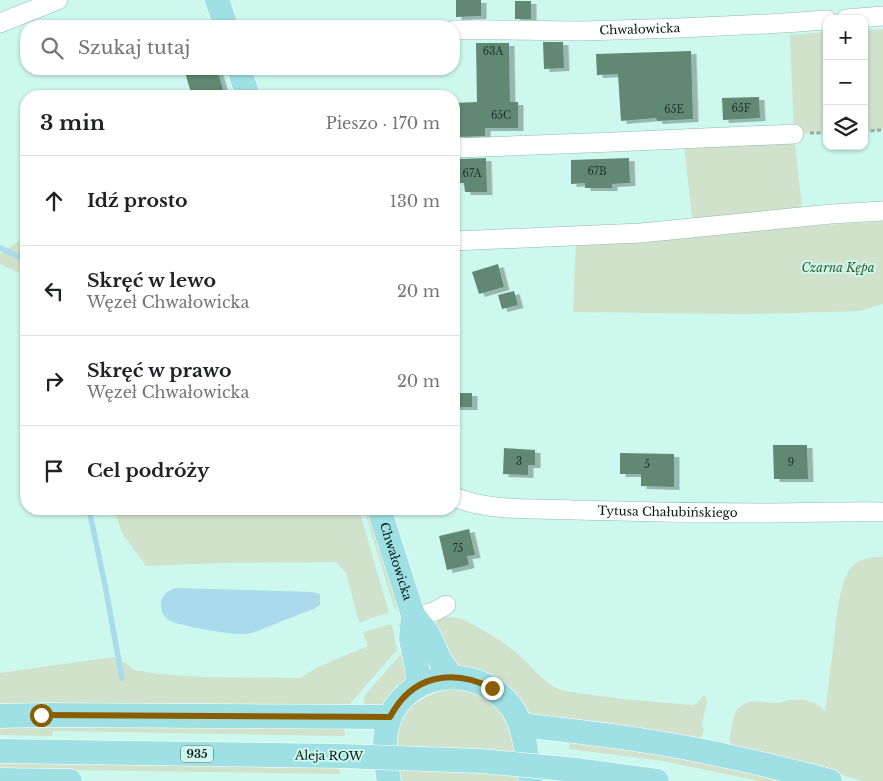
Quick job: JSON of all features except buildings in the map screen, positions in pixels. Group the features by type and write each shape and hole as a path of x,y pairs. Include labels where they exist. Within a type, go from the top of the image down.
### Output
{"main road":[{"path":"217,0 224,20"},
{"path":"242,75 246,90"},
{"name":"Chwałowicka","path":"381,515 412,615 411,639 417,668 418,686"},
{"name":"Chwałowicka","path":"412,615 428,634 441,662 452,677"},
{"path":"389,781 385,749 387,726 399,702 418,686 433,680 452,677 472,679 492,688 508,702 518,717 531,781"},
{"path":"0,716 390,717"},
{"path":"520,724 648,741 708,752 830,781"},
{"name":"Aleja ROW","path":"0,751 340,756 481,761 576,770 657,781"},
{"path":"0,780 70,781"}],"street":[{"path":"0,23 58,0"},
{"path":"868,17 883,16"},
{"name":"Chwałowicka","path":"460,30 690,28 823,20"},
{"path":"460,148 794,134"},
{"path":"460,241 641,233 831,214 883,211"},
{"name":"Tytusa Chałubińskiego","path":"460,499 482,506 606,511 744,513 883,512"},
{"path":"412,615 435,612 446,605"}],"path":[{"path":"868,131 883,130"}],"green space":[{"path":"883,29 883,130 868,131 868,30"},
{"path":"823,32 823,133 794,134 790,35"},
{"path":"794,134 803,217 693,225 684,146"},
{"name":"Czarna Kępa","path":"883,221 883,304 860,311 749,314 573,312 576,242"},
{"path":"20,240 20,273 0,264 0,254"},
{"path":"116,515 361,515 389,613 360,623 346,573 336,562 146,566 122,533"},
{"path":"366,515 371,515 399,604 395,610"},
{"path":"873,557 883,557 883,781 862,781 732,746 730,736 734,715 746,703 755,701 779,703 789,700 800,700 814,703 825,711 837,613 844,581 854,564"},
{"path":"446,617 464,620 496,638 520,656 549,683 563,691 622,699 692,705 705,696 707,701 702,724 704,731 702,736 699,739 532,715 452,662 435,625 440,619"},
{"path":"398,623 403,627 408,679 394,696 385,703 364,708 364,696 403,652"},
{"path":"392,625 397,650 348,706 0,707 0,673 113,657 134,670 160,674 201,677 300,678 320,666 368,646 363,632"},
{"path":"451,689 474,692 492,703 500,712 510,733 520,781 401,781 396,758 396,744 402,720 416,703 437,692"},
{"path":"0,723 344,725 345,736 53,731 52,736 0,735"},
{"path":"569,738 801,781 760,781 663,761 569,749"},
{"path":"0,762 339,767 340,774 0,769"}],"water":[{"path":"175,588 313,592 320,594 320,605 255,632 245,634 229,633 206,630 169,620 162,611 161,601 165,594"}],"waterway":[{"path":"0,248 20,257"},
{"path":"90,515 122,678"}],"route":[{"path":"41,715 390,717 399,702 418,686 442,677 472,679 492,688"}]}
